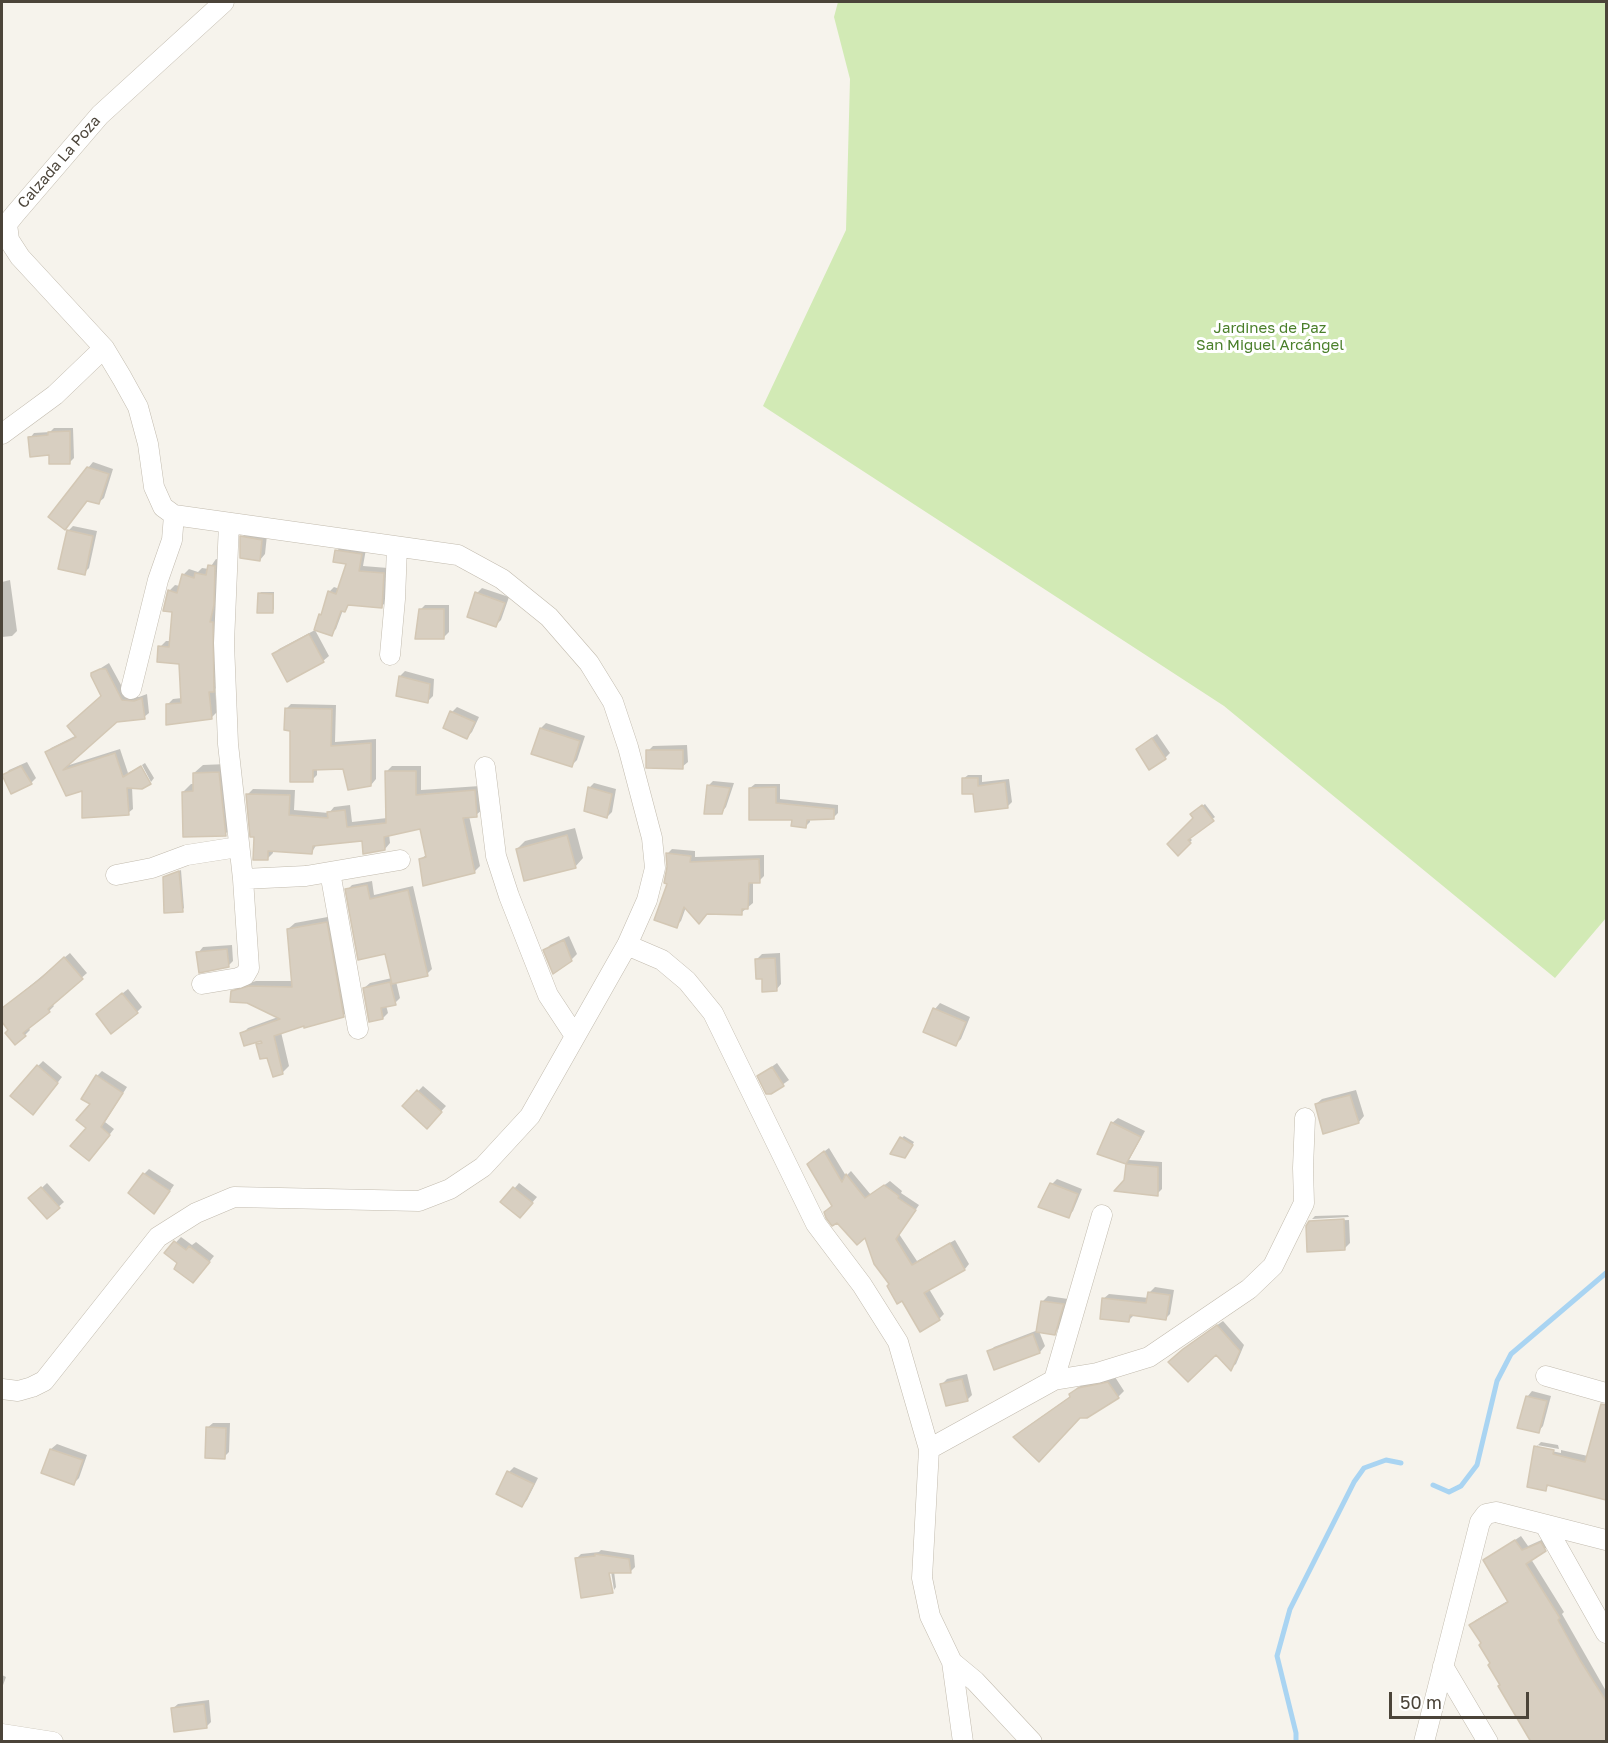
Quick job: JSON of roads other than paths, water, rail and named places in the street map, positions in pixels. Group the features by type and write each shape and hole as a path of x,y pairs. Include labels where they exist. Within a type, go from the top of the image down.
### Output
{"street":[{"name":"Calzada La Poza","path":"104,348 20,257 9,240 7,224 100,114 224,2"},
{"path":"2,434 55,395 104,348 138,407 148,444 154,487 163,507 174,515 458,555 502,579 549,617 589,663 613,702 628,747 652,838 655,868 647,900 627,945 530,1116 483,1167 450,1189 419,1201 234,1197 196,1213 158,1237 44,1381 18,1391 2,1389"},
{"path":"131,689 158,580 172,540 174,515"},
{"path":"202,984 238,978 245,975 249,968 243,879 228,744 224,643 229,523"},
{"path":"390,655 397,547"},
{"path":"485,767 496,856 509,896 548,995 575,1036"},
{"path":"116,875 152,868 187,855 238,846"},
{"path":"243,879 306,876 400,860"},
{"path":"330,872 358,1029"},
{"path":"627,945 662,960 687,981 713,1013 816,1224 862,1285 898,1342 929,1449 922,1578 930,1616 952,1662 963,1742"},
{"path":"929,1449 1054,1380 1098,1373 1149,1357 1249,1289 1273,1266 1304,1203 1305,1118"},
{"path":"1054,1380 1102,1215"},
{"path":"1546,1376 1606,1393"},
{"path":"1424,1742 1480,1522 1486,1514 1496,1512 1606,1540"},
{"path":"1545,1525 1606,1633"},
{"path":"952,1662 975,1681 1032,1742"},
{"path":"1443,1666 1488,1742"},
{"path":"2,1734 52,1742"}],"waterway":[{"path":"1433,1485 1449,1492 1461,1486 1477,1465 1497,1381 1511,1354 1606,1273"},
{"path":"1296,1742 1296,1733 1277,1656 1290,1609 1354,1482 1364,1468 1386,1460 1401,1463"}],"park label":[{"name":"Jardines de Paz San Miguel Arcángel","path":"1270,336"}]}
